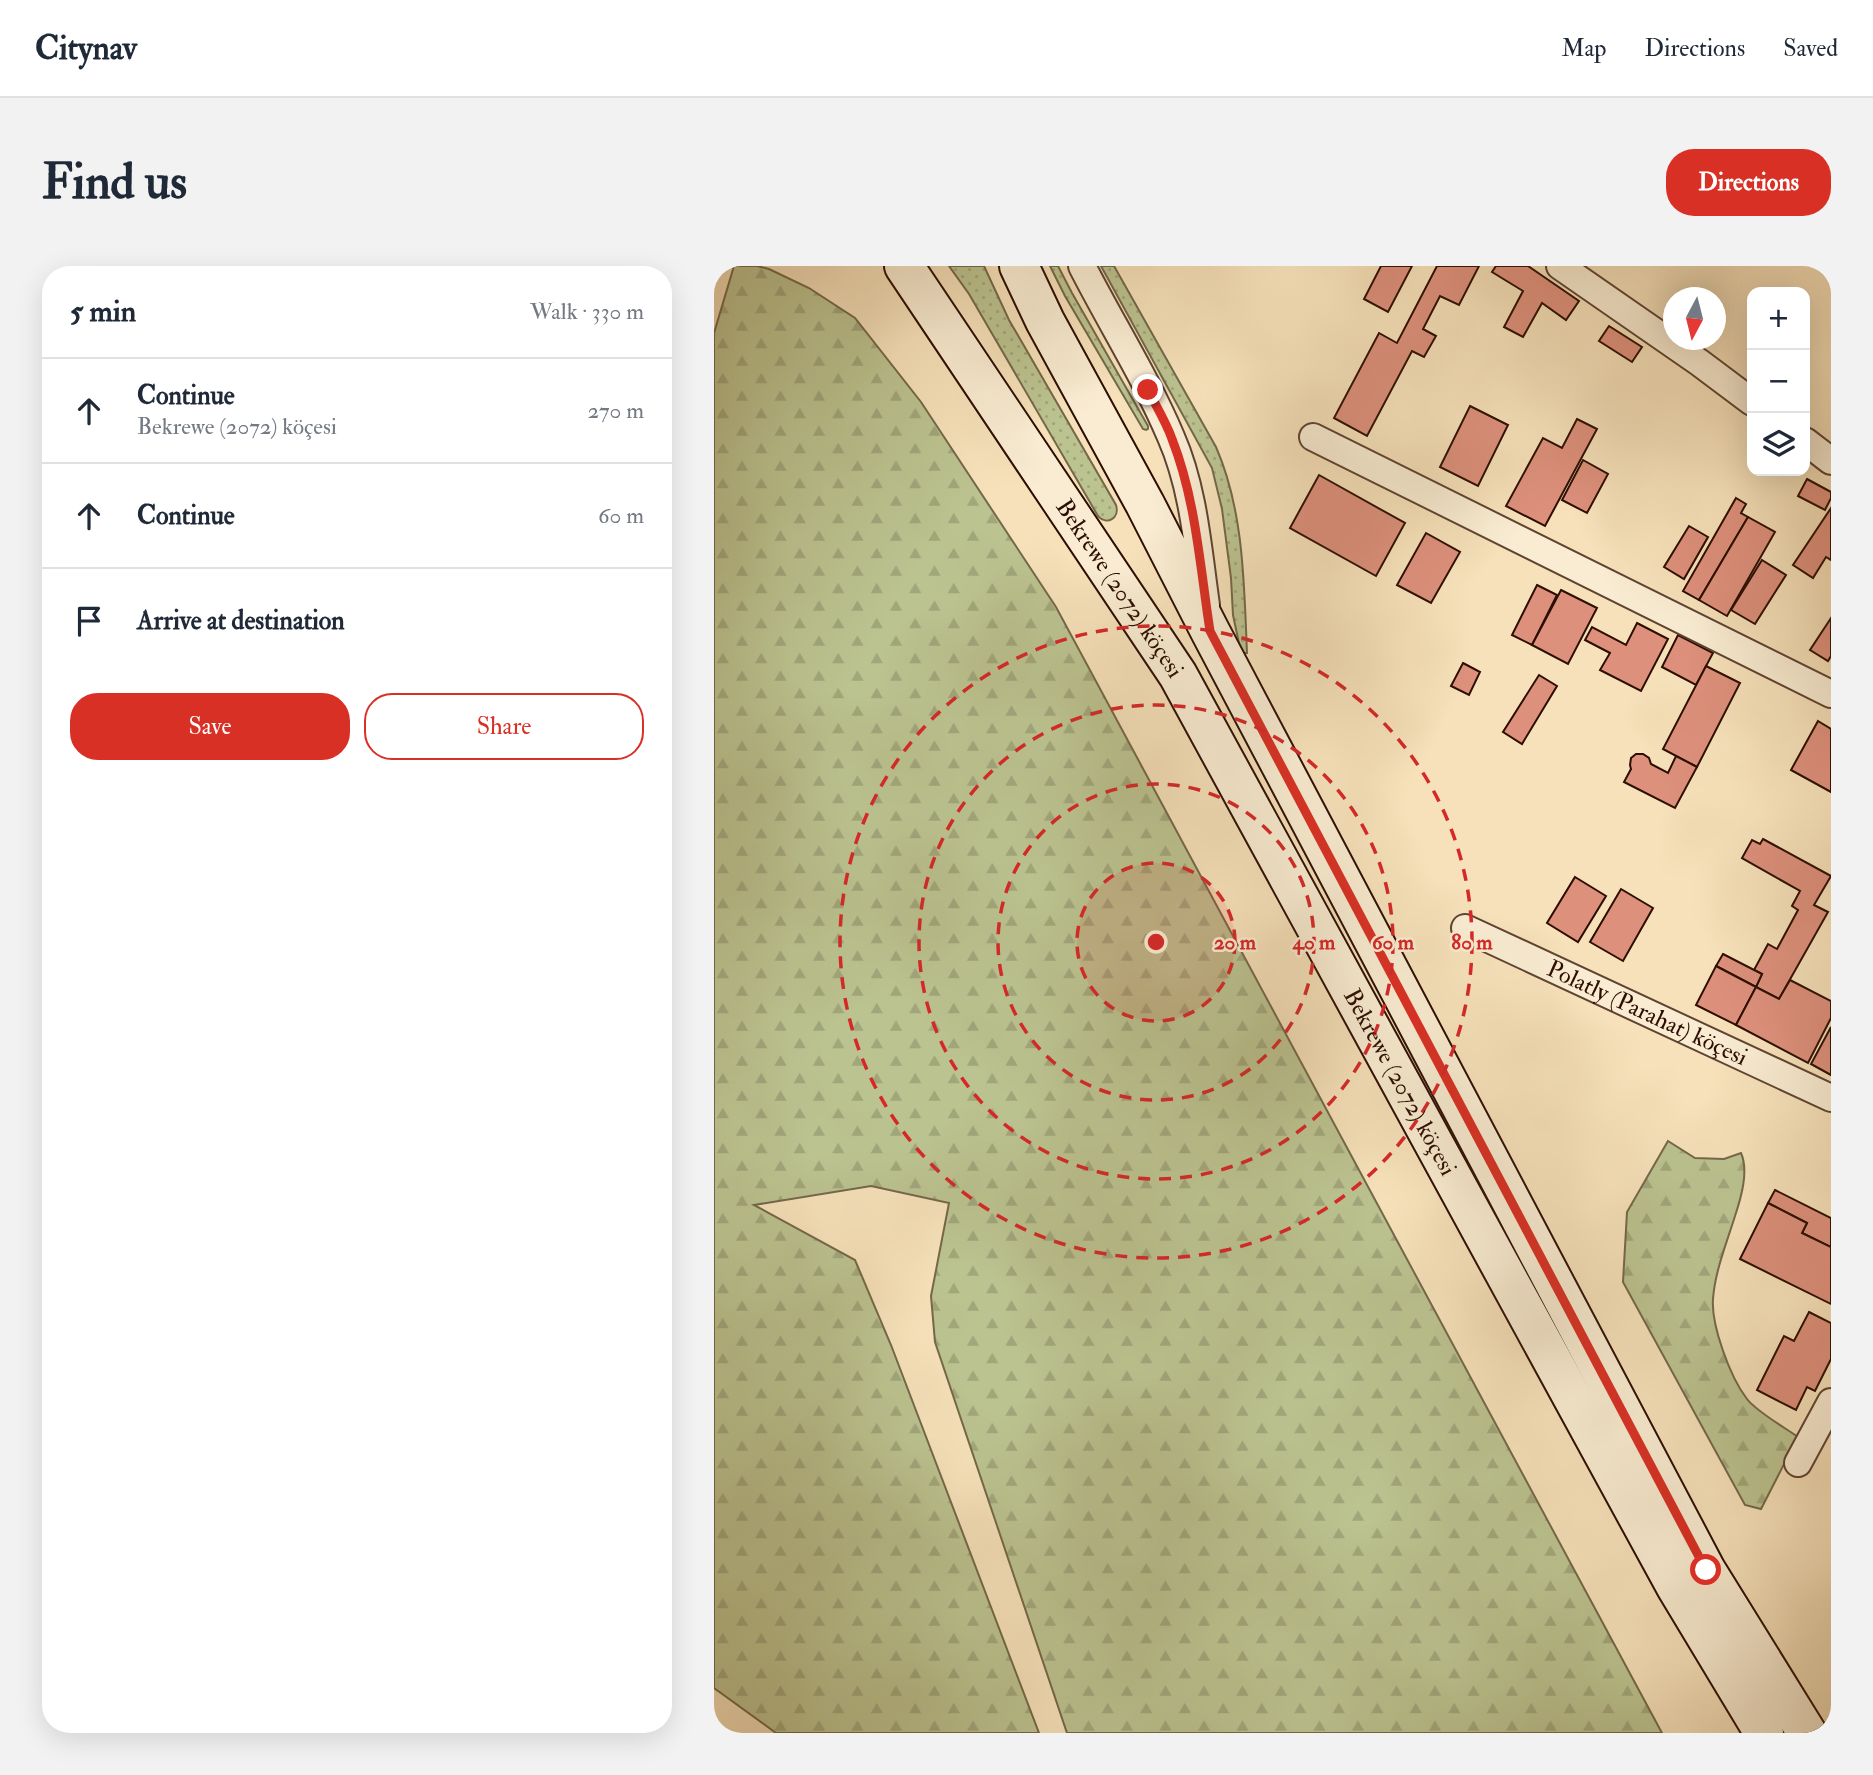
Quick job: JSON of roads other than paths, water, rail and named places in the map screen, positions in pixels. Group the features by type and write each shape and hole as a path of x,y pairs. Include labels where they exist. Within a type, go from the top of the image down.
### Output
{"main road":[{"name":"Bekrewe (2072) köçesi","path":"904,266 1178,675 1676,1587 1764,1733"},
{"name":"Bekrewe (2072) köçesi","path":"1019,266 1045,321 1145,504 1706,1570 1807,1733"}],"street":[{"path":"1082,266 1172,439 1193,516 1210,631"},
{"path":"1560,266 1747,398"},
{"path":"1313,437 1831,694"},
{"path":"1810,445 1831,461"},
{"name":"Polatly (Parahat) köçesi","path":"1465,928 1831,1098"},
{"path":"1798,1463 1831,1402"}]}
